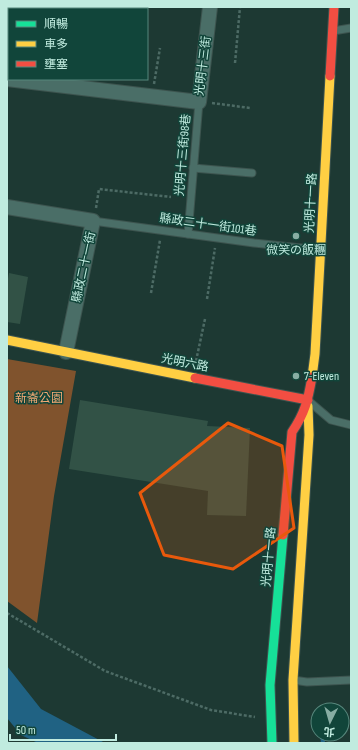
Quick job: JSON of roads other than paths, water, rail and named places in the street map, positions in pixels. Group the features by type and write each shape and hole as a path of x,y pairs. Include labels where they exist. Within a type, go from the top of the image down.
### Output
{"street":[{"name":"光明十三街","path":"16,80 199,102 210,7"},
{"name":"光明十一路","path":"294,743 293,680 309,435 308,400 315,354 334,7"},
{"name":"縣政二十一街","path":"7,207 93,221 66,352"},
{"name":"光明六路","path":"7,340 308,400"},
{"name":"光明十一路","path":"272,743 270,685 292,432 300,419 308,400"}],"lane":[{"path":"333,31 351,28"},
{"name":"光明十三街98巷","path":"188,234 199,102"},
{"path":"193,168 252,173"},
{"name":"縣政二十一街101巷","path":"93,221 216,238 320,250"},
{"name":"光明六路","path":"308,400 331,420 351,425"},
{"path":"293,680 307,682 351,680"}],"water":[{"path":"7,666 41,709 105,743 38,743 21,735 7,718"}],"place":[{"name":"微笑の飯糰","path":"296,236"},
{"name":"7-Eleven","path":"296,376"}],"park label":[{"name":"新崙公園","path":"39,398"}]}
